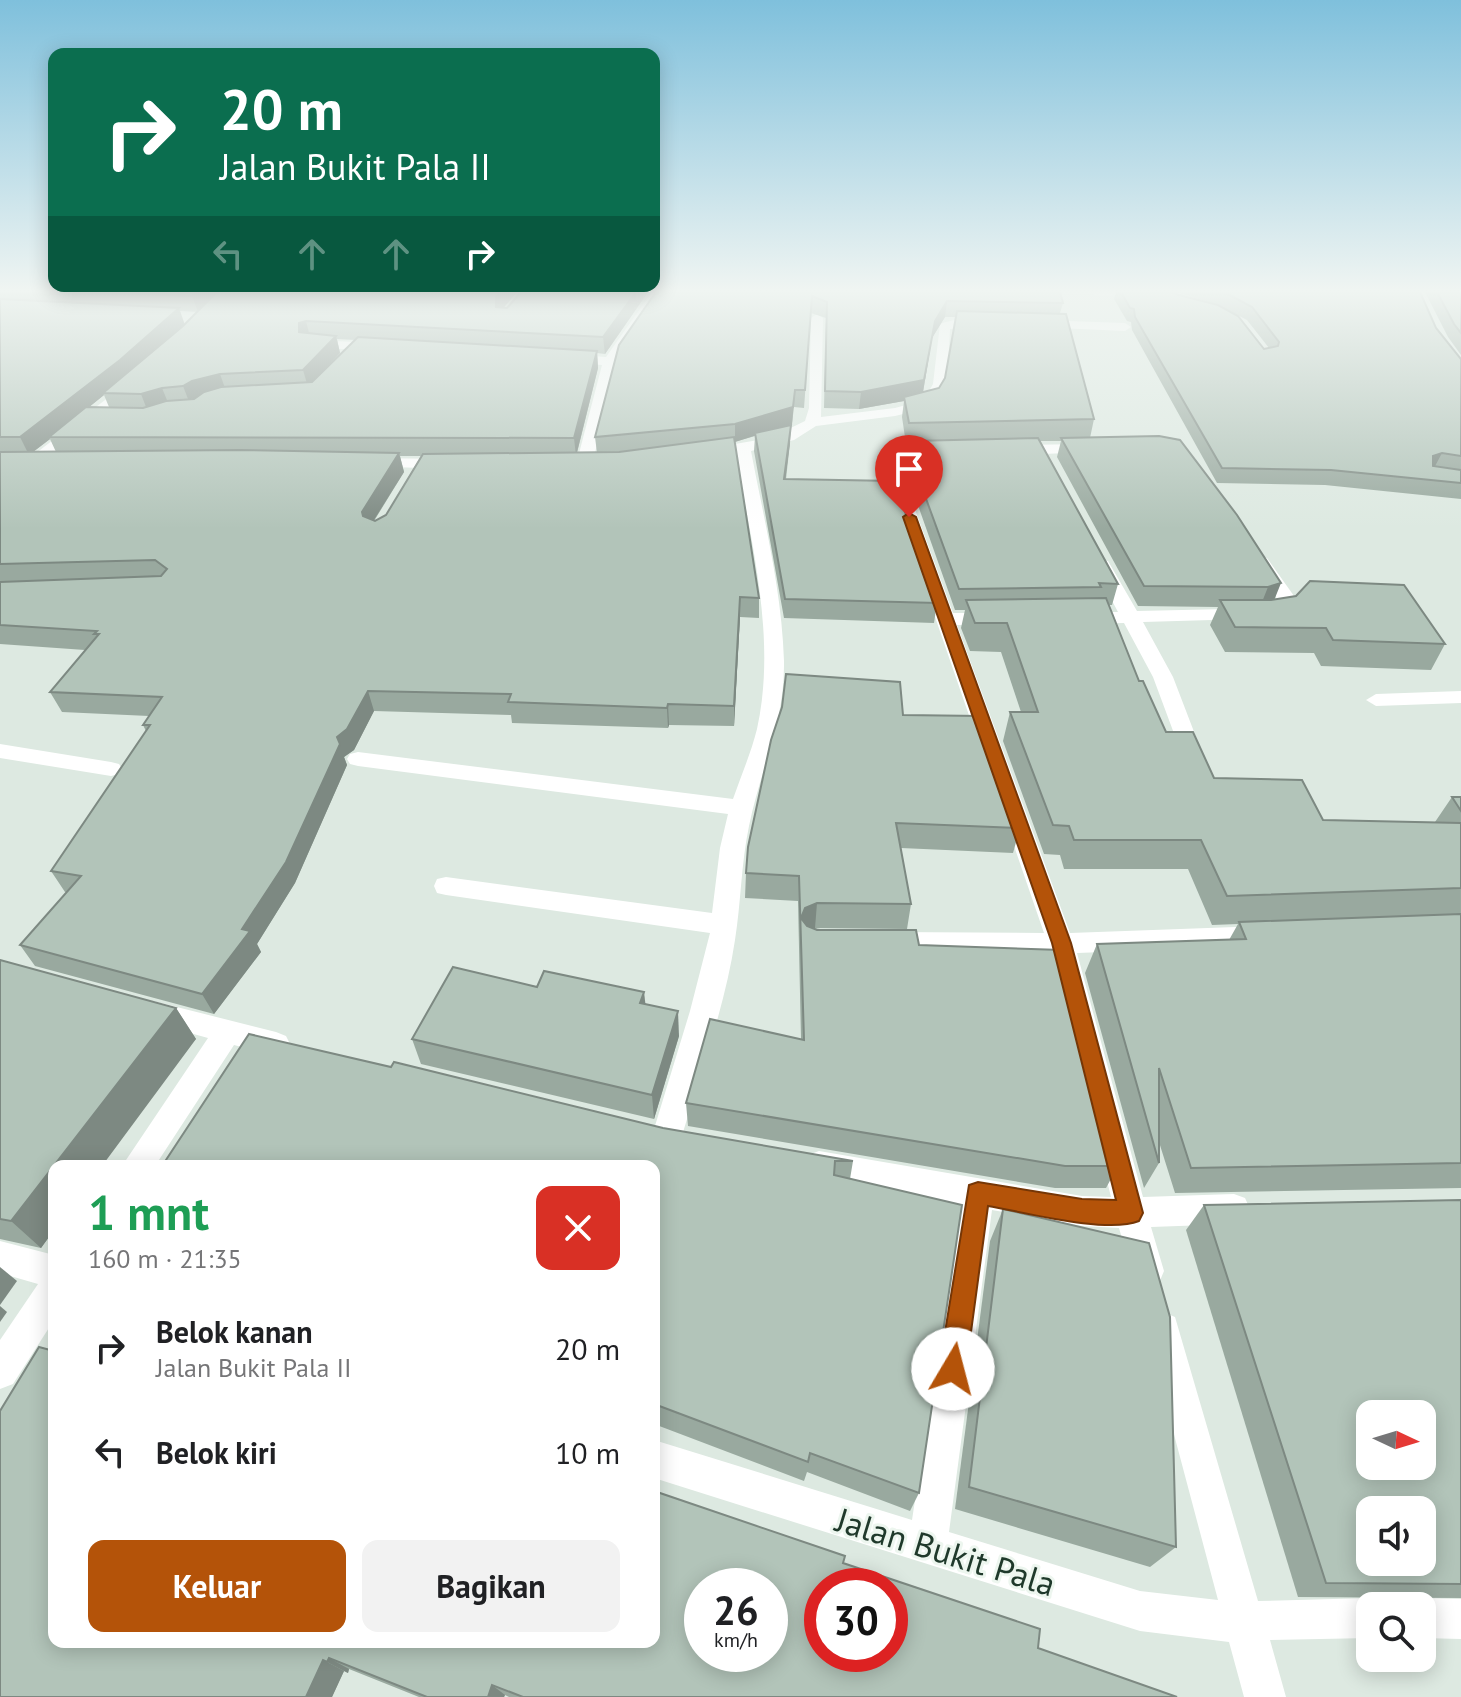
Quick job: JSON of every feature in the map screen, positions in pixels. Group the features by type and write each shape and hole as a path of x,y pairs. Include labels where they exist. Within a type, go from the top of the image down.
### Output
{"street":[{"path":"33,463 144,371"},
{"path":"584,464 607,371"},
{"path":"813,422 816,371"},
{"path":"692,456 743,448 803,430 813,422 895,412 930,403 940,384 941,371"},
{"path":"89,418 119,418"},
{"path":"666,1139 704,1011 725,925 732,848 741,808 767,731 774,663 772,617 743,448"},
{"path":"1001,450 1046,457 1112,448"},
{"path":"960,451 907,452 891,459 1061,943 1131,1213 1265,1697"},
{"path":"11,463 64,463"},
{"path":"351,463 417,470 468,465"},
{"path":"1068,618 1277,614 1287,607 1285,596 1249,544"},
{"path":"1093,548 1163,677 1190,750"},
{"path":"945,619 1007,619"},
{"path":"1376,700 1461,697"},
{"path":"0,751 111,769"},
{"path":"358,759 741,808"},
{"path":"446,886 725,925"},
{"path":"861,942 1061,943 1288,935"},
{"path":"121,1004 303,1051"},
{"path":"141,1160 227,1033"},
{"path":"636,1132 698,1144"},
{"path":"791,1160 1082,1211 1131,1213 1262,1209"},
{"path":"928,1545 978,1193"},
{"path":"0,1257 48,1270"},
{"path":"0,1371 48,1299"},
{"name":"Jalan Bukit Pala","path":"660,1461 1140,1611 1243,1623 1282,1618 1356,1618"},
{"path":"1436,1618 1461,1619"}],"building":[{"path":"0,371 105,371 20,437 0,437"},
{"path":"129,371 278,371 220,374 183,386 141,394 103,393"},
{"path":"323,371 592,371 574,438 49,437 86,407 143,408 166,401 194,399 221,387 312,382"},
{"path":"612,371 806,371 805,390 795,390 793,407 735,424 595,437"},
{"path":"825,371 926,371 924,380 861,392 825,391"},
{"path":"946,371 1081,371 1094,419 909,423 904,397 939,388"},
{"path":"1166,371 1461,371 1461,456 1442,453 1433,456 1433,466 1461,470 1461,483 1331,470 1222,468"},
{"path":"791,425 784,479 894,481 937,603 785,599 755,433"},
{"path":"1159,436 1180,440 1237,515 1281,583 1268,587 1144,586 1061,438"},
{"path":"734,437 759,598 740,597 734,706 668,704 667,708 508,702 511,694 368,691 347,729 337,737 340,744 286,862 242,929 250,931 202,994 20,945 81,876 51,871 150,725 143,725 162,697 50,692 99,634 94,634 97,631 0,625 0,582 161,576 167,569 155,560 0,564 0,452 240,450 399,453 362,512 363,516 375,521 386,515 423,454 619,452"},
{"path":"1038,438 1118,584 1099,583 1101,587 959,589 917,474 911,441"},
{"path":"1310,581 1404,585 1445,644 1333,640 1326,628 1235,627 1220,600 1271,600 1296,596"},
{"path":"1106,598 1139,681 1143,681 1166,732 1193,732 1214,778 1302,780 1323,820 1461,823 1461,888 1227,896 1201,840 1074,840 1069,826 1053,825 1010,712 1038,712 1007,623 975,623 966,600"},
{"path":"786,674 900,682 903,715 980,716 1020,828 896,823 911,904 817,903 805,908 801,918 807,926 817,930 916,930 919,945 1061,950 1118,1166 1065,1166 686,1103 710,1019 804,1040 799,876 746,873 748,847 771,740 782,707"},
{"path":"1452,797 1461,797 1461,811"},
{"path":"1461,914 1461,1163 1191,1168 1159,1068 1159,1163 1097,944 1246,939 1239,922"},
{"path":"0,960 176,1008 58,1160 48,1160 48,1173 11,1221 0,1219"},
{"path":"453,967 537,987 544,971 644,992 640,1003 678,1011 652,1095 412,1039"},
{"path":"249,1034 391,1067 394,1062 663,1128 853,1161 835,1161 834,1175 962,1205 919,1493 810,1453 808,1462 660,1406 660,1160 166,1160"},
{"path":"1461,1200 1461,1584 1326,1583 1204,1205"},
{"path":"1003,1209 1149,1243 1170,1317 1176,1547 969,1487"},
{"path":"39,1347 48,1349 48,1648 660,1648 660,1493 845,1556 843,1563 858,1568 804,1568 804,1672 908,1672 908,1585 1040,1629 1038,1648 1177,1697 523,1697 492,1685 488,1697 427,1697 329,1658 327,1662 323,1660 306,1697 0,1697 0,1411"}],"route":[{"path":"909,517 1061,943 1131,1213 1082,1211 978,1193 953,1369"}]}
